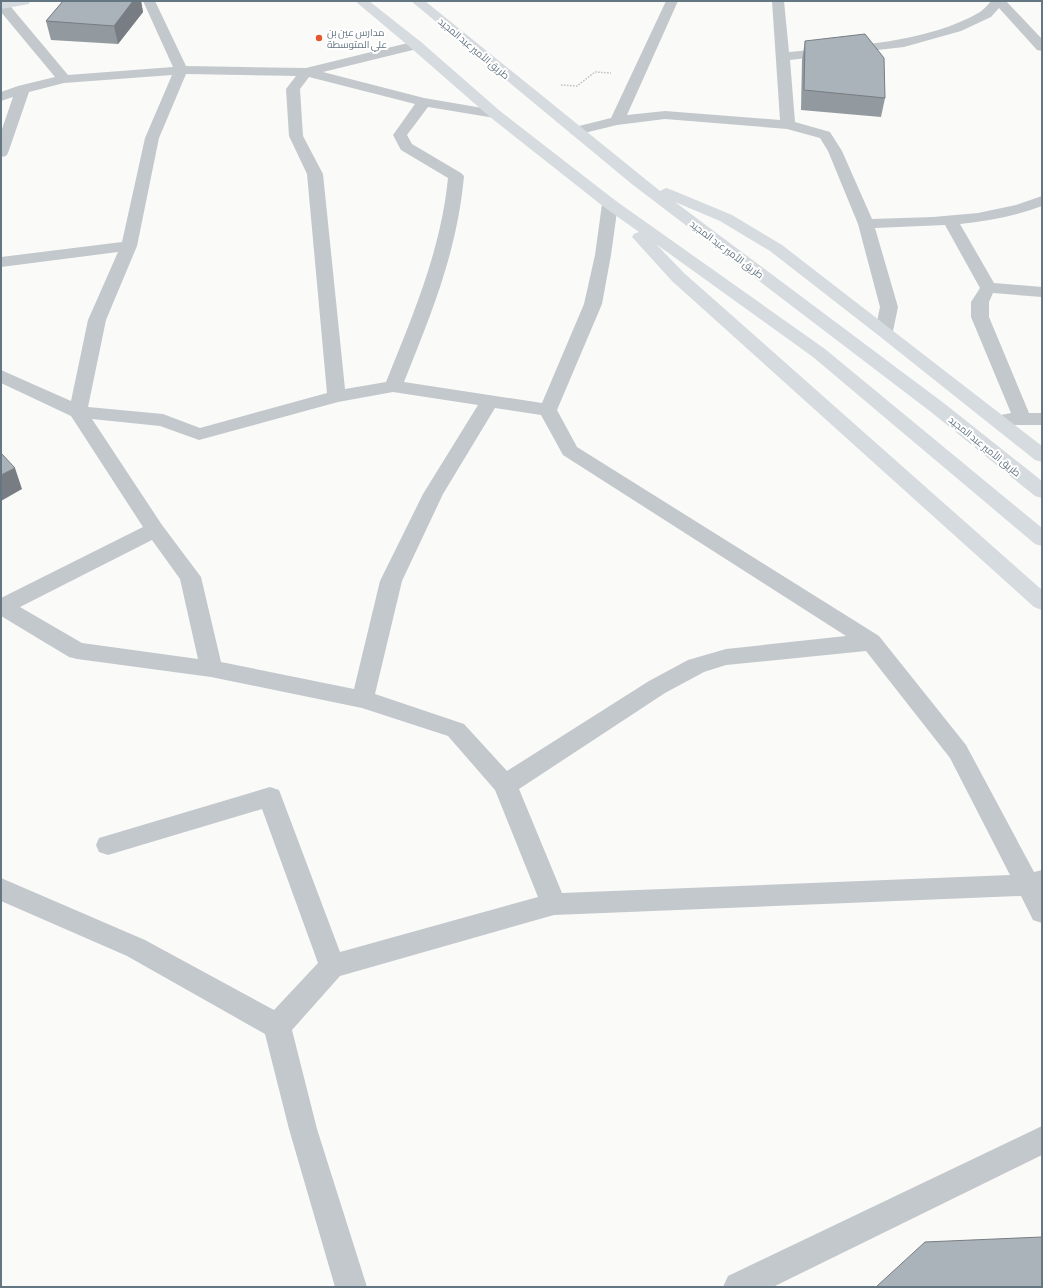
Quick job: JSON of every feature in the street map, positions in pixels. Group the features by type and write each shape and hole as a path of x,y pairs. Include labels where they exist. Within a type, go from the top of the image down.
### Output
{"main road":[{"path":"2,5 24,1"},
{"path":"361,1 416,45 495,114 610,204 819,353 1042,540"},
{"name":"طريق الأمير عبد المجيد","path":"417,1 638,182 938,408 1042,491"},
{"path":"638,182 726,218 776,248 1042,456"},
{"path":"610,204 678,278 1042,602"}],"street":[{"path":"149,1 181,70 152,138 129,246 97,320 78,412 155,530 190,577 210,669"},
{"path":"617,121 672,1"},
{"path":"778,1 788,124"},
{"path":"782,57 899,44 956,28 986,14 998,1 1042,47"},
{"path":"2,5 64,79"},
{"path":"337,396 315,174 296,136 293,89 306,72 416,45"},
{"path":"1,97 23,89 64,79 181,70 306,72 424,102 495,114"},
{"path":"1,153 23,89"},
{"path":"393,386 440,267 455,194 456,176 406,147 400,135 424,102"},
{"path":"576,131 617,121 665,115 788,124 826,134 836,151 866,224 889,307 884,331"},
{"path":"866,224 983,217 1033,205 1042,201"},
{"path":"548,410 593,304 603,255 610,204"},
{"path":"949,219 988,288"},
{"path":"1,262 129,246"},
{"path":"988,288 1042,292"},
{"path":"988,288 980,302 980,317 1022,418"},
{"path":"1,376 78,412 164,420 199,434 337,396 393,386 548,410"},
{"path":"363,699 391,581 433,494 490,401"},
{"path":"548,410 570,451 871,642 958,752 1035,883 1042,912"},
{"path":"995,419 1042,418"},
{"path":"1,607 155,530"},
{"path":"1,607 77,651 210,669 363,699 456,730 505,785 554,904"},
{"path":"505,785 657,687 696,666 726,657 871,642"},
{"path":"108,845 270,797 332,966"},
{"path":"277,1026 332,966 554,904 1035,883"},
{"path":"1,888 136,948 277,1026 303,1130 351,1287"},
{"path":"739,1287 1042,1140"}],"path":[{"path":"576,86 595,72 638,74"}],"building":[{"path":"63,1 133,1 114,26 46,21"},
{"path":"865,34 884,58 885,98 804,90 805,41"},
{"path":"1,453 15,468 1,475"},
{"path":"1042,1237 1042,1287 876,1287 925,1242"}],"place":[{"name":"مدارس عين بن علي المتوسطة","path":"319,38"}]}
